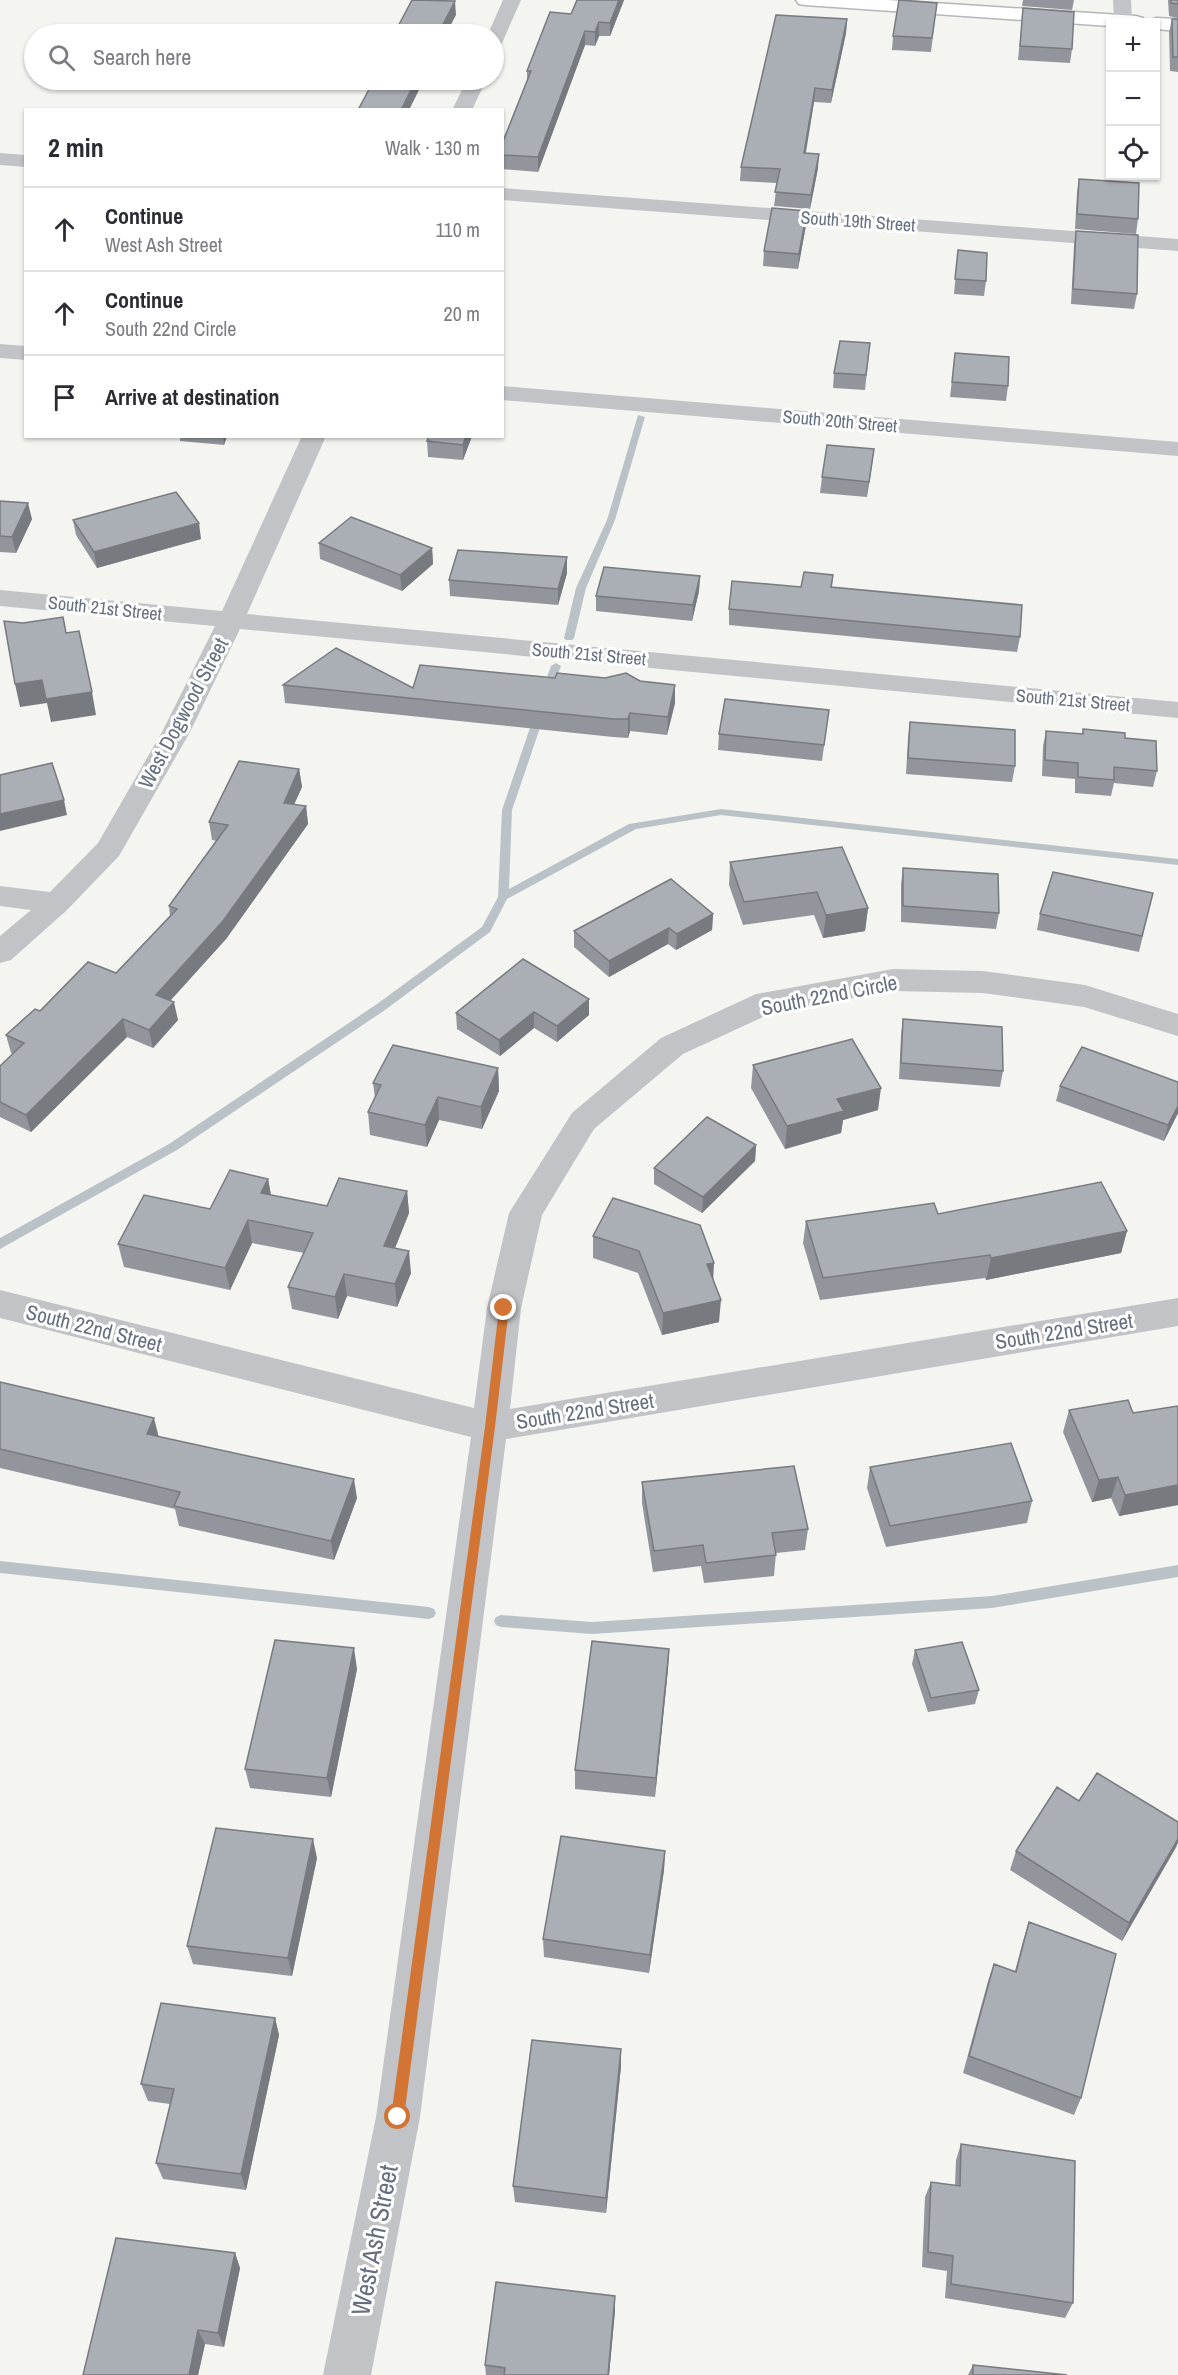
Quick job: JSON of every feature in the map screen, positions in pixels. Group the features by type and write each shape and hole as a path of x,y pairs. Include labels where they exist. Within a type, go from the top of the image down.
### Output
{"main road":[{"path":"805,0 1106,20"},
{"path":"1160,24 1178,25"}],"street":[{"path":"501,24 512,0"},
{"path":"1122,0 1128,18"},
{"path":"463,108 471,90"},
{"path":"0,159 24,161"},
{"name":"South 19th Street","path":"504,194 1178,245"},
{"path":"0,351 24,353"},
{"name":"South 20th Street","path":"504,393 1178,449"},
{"name":"West Dogwood Street","path":"0,953 57,903 109,849 176,732 231,621 313,438"},
{"name":"South 21st Street","path":"0,598 1178,710"},
{"path":"0,896 57,903"},
{"name":"South 22nd Circle","path":"490,1427 504,1308 526,1213 583,1121 672,1046 767,1002 893,980 983,982 1085,996 1178,1025"},
{"name":"South 22nd Street","path":"0,1304 490,1427 1178,1312"},
{"name":"West Ash Street","path":"347,2375 398,2117 490,1427"}],"building":[{"path":"412,0 455,1 443,24 399,24"},
{"path":"577,0 619,0 610,23 599,22 595,32 585,31 538,157 504,155 504,139 531,71 527,71 550,12 571,14"},
{"path":"899,0 937,3 932,38 893,36"},
{"path":"1171,0 1178,0 1178,4 1171,3"},
{"path":"1023,8 1074,12 1072,49 1020,46"},
{"path":"776,15 847,19 832,90 815,88 804,153 819,154 811,195 775,192 780,169 741,167"},
{"path":"1172,19 1178,19 1178,57 1173,57"},
{"path":"369,90 411,90 402,108 359,108"},
{"path":"1079,179 1139,183 1138,219 1077,214"},
{"path":"772,208 807,211 799,254 764,251"},
{"path":"1076,231 1138,235 1137,294 1073,289"},
{"path":"958,250 987,253 986,281 955,279"},
{"path":"840,341 870,343 866,375 834,373"},
{"path":"955,353 1009,357 1008,386 952,382"},
{"path":"428,438 465,438 463,445 427,441"},
{"path":"827,445 874,449 869,482 822,477"},
{"path":"176,492 199,523 94,552 73,520"},
{"path":"0,501 28,503 12,537 0,536"},
{"path":"351,517 432,548 400,575 319,543"},
{"path":"458,550 567,557 558,589 449,580"},
{"path":"604,567 700,576 693,605 596,596"},
{"path":"804,572 833,575 831,587 1022,605 1020,637 729,609 732,581 801,587"},
{"path":"63,617 66,633 79,631 92,692 46,699 42,680 15,684 4,621 23,623"},
{"path":"336,648 413,688 420,665 555,678 557,673 605,678 626,673 640,681 675,685 668,717 630,713 628,719 613,719 283,685"},
{"path":"725,699 829,710 824,745 719,734"},
{"path":"910,722 1015,730 1015,766 908,758"},
{"path":"1083,729 1125,733 1125,738 1156,741 1157,771 1114,767 1114,780 1078,777 1078,763 1045,760 1046,731 1083,734"},
{"path":"239,761 299,769 284,803 306,806 223,921 156,995 174,1002 149,1030 123,1019 26,1115 0,1102 0,1066 24,1043 6,1035 35,1009 40,1011 88,962 116,973 177,909 169,906 228,825 209,822"},
{"path":"52,763 64,800 0,814 0,775"},
{"path":"842,847 868,908 826,915 817,892 744,902 730,862"},
{"path":"903,868 998,874 999,913 903,906"},
{"path":"1053,872 1153,893 1142,936 1040,914"},
{"path":"671,879 713,914 677,934 669,928 609,961 574,931"},
{"path":"523,959 589,999 557,1026 534,1012 499,1040 456,1013"},
{"path":"903,1019 1002,1027 1003,1071 901,1063"},
{"path":"852,1039 881,1088 837,1099 844,1111 787,1126 753,1065"},
{"path":"393,1045 498,1068 481,1107 438,1097 425,1125 368,1112 381,1085 373,1083"},
{"path":"1082,1047 1178,1082 1178,1106 1168,1125 1060,1086"},
{"path":"707,1117 756,1145 703,1197 654,1168"},
{"path":"230,1170 268,1179 261,1193 327,1206 339,1178 407,1191 384,1246 409,1251 395,1284 344,1274 335,1297 288,1287 313,1233 248,1220 225,1268 118,1244 144,1195 210,1209"},
{"path":"1101,1182 1127,1231 991,1258 990,1255 823,1278 806,1221 934,1203 938,1214"},
{"path":"613,1198 700,1225 714,1263 707,1264 721,1300 663,1313 639,1251 593,1236"},
{"path":"0,1382 154,1418 147,1434 354,1479 331,1541 174,1506 180,1492 0,1449"},
{"path":"1128,1400 1133,1413 1178,1406 1178,1485 1125,1495 1118,1477 1099,1480 1069,1410"},
{"path":"1011,1443 1032,1501 890,1526 870,1467"},
{"path":"794,1466 808,1529 772,1533 776,1555 706,1563 703,1545 654,1551 642,1482"},
{"path":"275,1640 354,1648 327,1778 245,1769"},
{"path":"592,1641 669,1649 656,1778 575,1770"},
{"path":"962,1642 979,1690 931,1698 915,1650"},
{"path":"1097,1773 1178,1822 1178,1839 1129,1923 1016,1851 1057,1787 1079,1801"},
{"path":"216,1828 313,1839 288,1958 187,1946"},
{"path":"561,1836 665,1851 650,1955 543,1939"},
{"path":"1029,1922 1116,1954 1081,2098 969,2056 994,1964 1016,1972"},
{"path":"161,2003 275,2018 241,2174 156,2163 174,2089 141,2084"},
{"path":"532,2040 621,2049 606,2198 513,2186"},
{"path":"961,2144 1075,2161 1073,2303 951,2284 953,2256 928,2252 931,2182 960,2186"},
{"path":"116,2238 235,2253 218,2333 198,2330 189,2375 83,2375"},
{"path":"496,2282 615,2296 608,2375 504,2375 505,2368 485,2365"},
{"path":"973,2365 1067,2375 973,2375"}],"waterway":[{"path":"569,638 581,588 611,520 641,417"},
{"path":"546,693 556,666"},
{"path":"503,897 507,810 539,716"},
{"path":"503,897 633,826 721,812 1178,862"},
{"path":"0,1244 173,1147 381,1007 486,929 503,897"},
{"path":"0,1567 429,1613"},
{"path":"501,1621 592,1628 992,1602 1178,1571"}],"route":[{"path":"398,2117 504,1308"}]}
